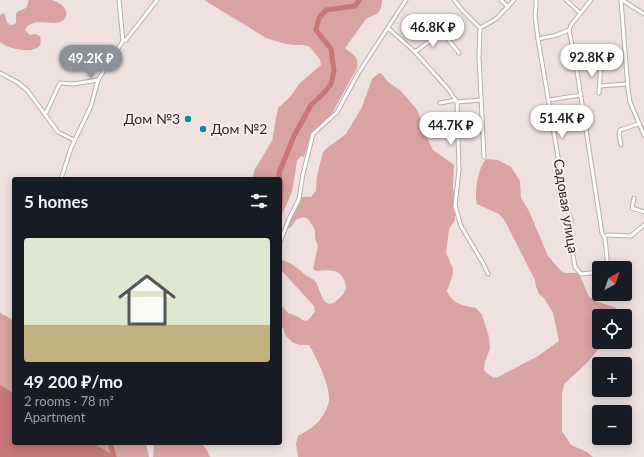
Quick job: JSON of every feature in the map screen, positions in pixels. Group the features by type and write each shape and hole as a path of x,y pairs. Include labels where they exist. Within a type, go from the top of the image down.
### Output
{"street":[{"path":"119,0 122,41"},
{"path":"62,177 74,140 90,106 98,80 122,41 126,40 157,0"},
{"path":"282,237 300,195 303,174 313,134 336,112 359,72 406,0"},
{"path":"454,0 480,28 484,157"},
{"path":"501,0 508,7"},
{"path":"480,28 496,19 514,0"},
{"name":"Садовая улица","path":"536,0 535,16 538,39 566,204 571,218 570,237 576,267 580,274 592,273"},
{"path":"566,0 580,13"},
{"path":"538,39 569,30 591,0"},
{"path":"621,0 644,14"},
{"path":"621,0 627,84 630,102 638,124 644,135"},
{"path":"430,17 459,53"},
{"path":"388,28 415,52 448,89 456,101 459,170 455,206 461,226 488,274"},
{"path":"569,30 576,65 607,261"},
{"path":"415,52 442,32"},
{"path":"599,93 601,64"},
{"path":"0,73 17,82 26,90 58,132 74,140"},
{"path":"45,115 60,84 73,84 98,80"},
{"path":"600,86 627,84"},
{"path":"548,100 580,95"},
{"path":"440,103 482,100"},
{"path":"622,145 619,132 623,129 638,124"},
{"path":"632,208 634,198"},
{"path":"627,207 644,212"},
{"path":"604,237 608,235 631,236 644,225"}],"shaded area":[{"path":"29,0 51,0 56,2 62,5 66,10 66,16 58,23 40,22 29,25 25,30 30,35 35,34 40,36 41,42 36,48 27,50 9,47 0,42 0,15 4,13 7,22 10,25 15,24 17,12 26,8"},
{"path":"204,0 382,0 381,8 378,13 366,19 345,48 356,58 358,64 357,68 331,115 311,133 304,157 301,156 297,161 292,192 282,214 282,177 253,177 255,169 272,141 278,108 291,96 299,84 321,65 320,60 310,47 282,43 266,38"},
{"path":"379,73 382,74 388,82 400,90 418,111 425,134 433,150 454,165 453,206 455,220 449,229 446,253 453,269 453,274 447,291 455,302 476,308 482,315 489,337 490,349 485,361 484,370 489,375 494,378 498,377 538,356 559,341 553,313 544,298 539,294 535,280 505,221 499,214 477,204 476,194 479,173 481,167 487,159 498,160 511,167 520,181 521,198 529,211 548,256 561,271 565,273 576,273 580,276 592,301 596,301 617,309 592,309 592,349 598,349 588,362 564,384 562,394 562,431 571,445 587,452 593,457 298,457 296,444 298,436 321,419 327,408 329,397 319,363 309,345 299,345 292,342 286,336 282,326 282,306 288,313 306,321 315,312 314,306 282,271 282,260 291,264 315,281 322,297 328,303 331,304 336,301 342,296 346,289 343,277 337,272 327,270 316,271 313,269 318,246 315,238 315,230 308,219 304,217 297,219 290,228 287,227 300,202 301,197 311,197 316,191 317,176 323,152 346,134 362,107 372,79"},
{"path":"0,312 12,319 12,445 146,445 149,457 0,457"},
{"path":"0,385 12,393 12,445 97,445 115,457 0,457"},
{"path":"154,445 203,445 210,457 153,457"}],"waterway":[{"path":"280,177 279,173 294,136 311,105 331,84 334,71 331,49 316,30 319,18 326,10 355,6 359,0"},
{"path":"111,445 114,457"}],"place":[{"name":"Дом №3","path":"188,119"},
{"name":"Дом №2","path":"203,129"}]}
